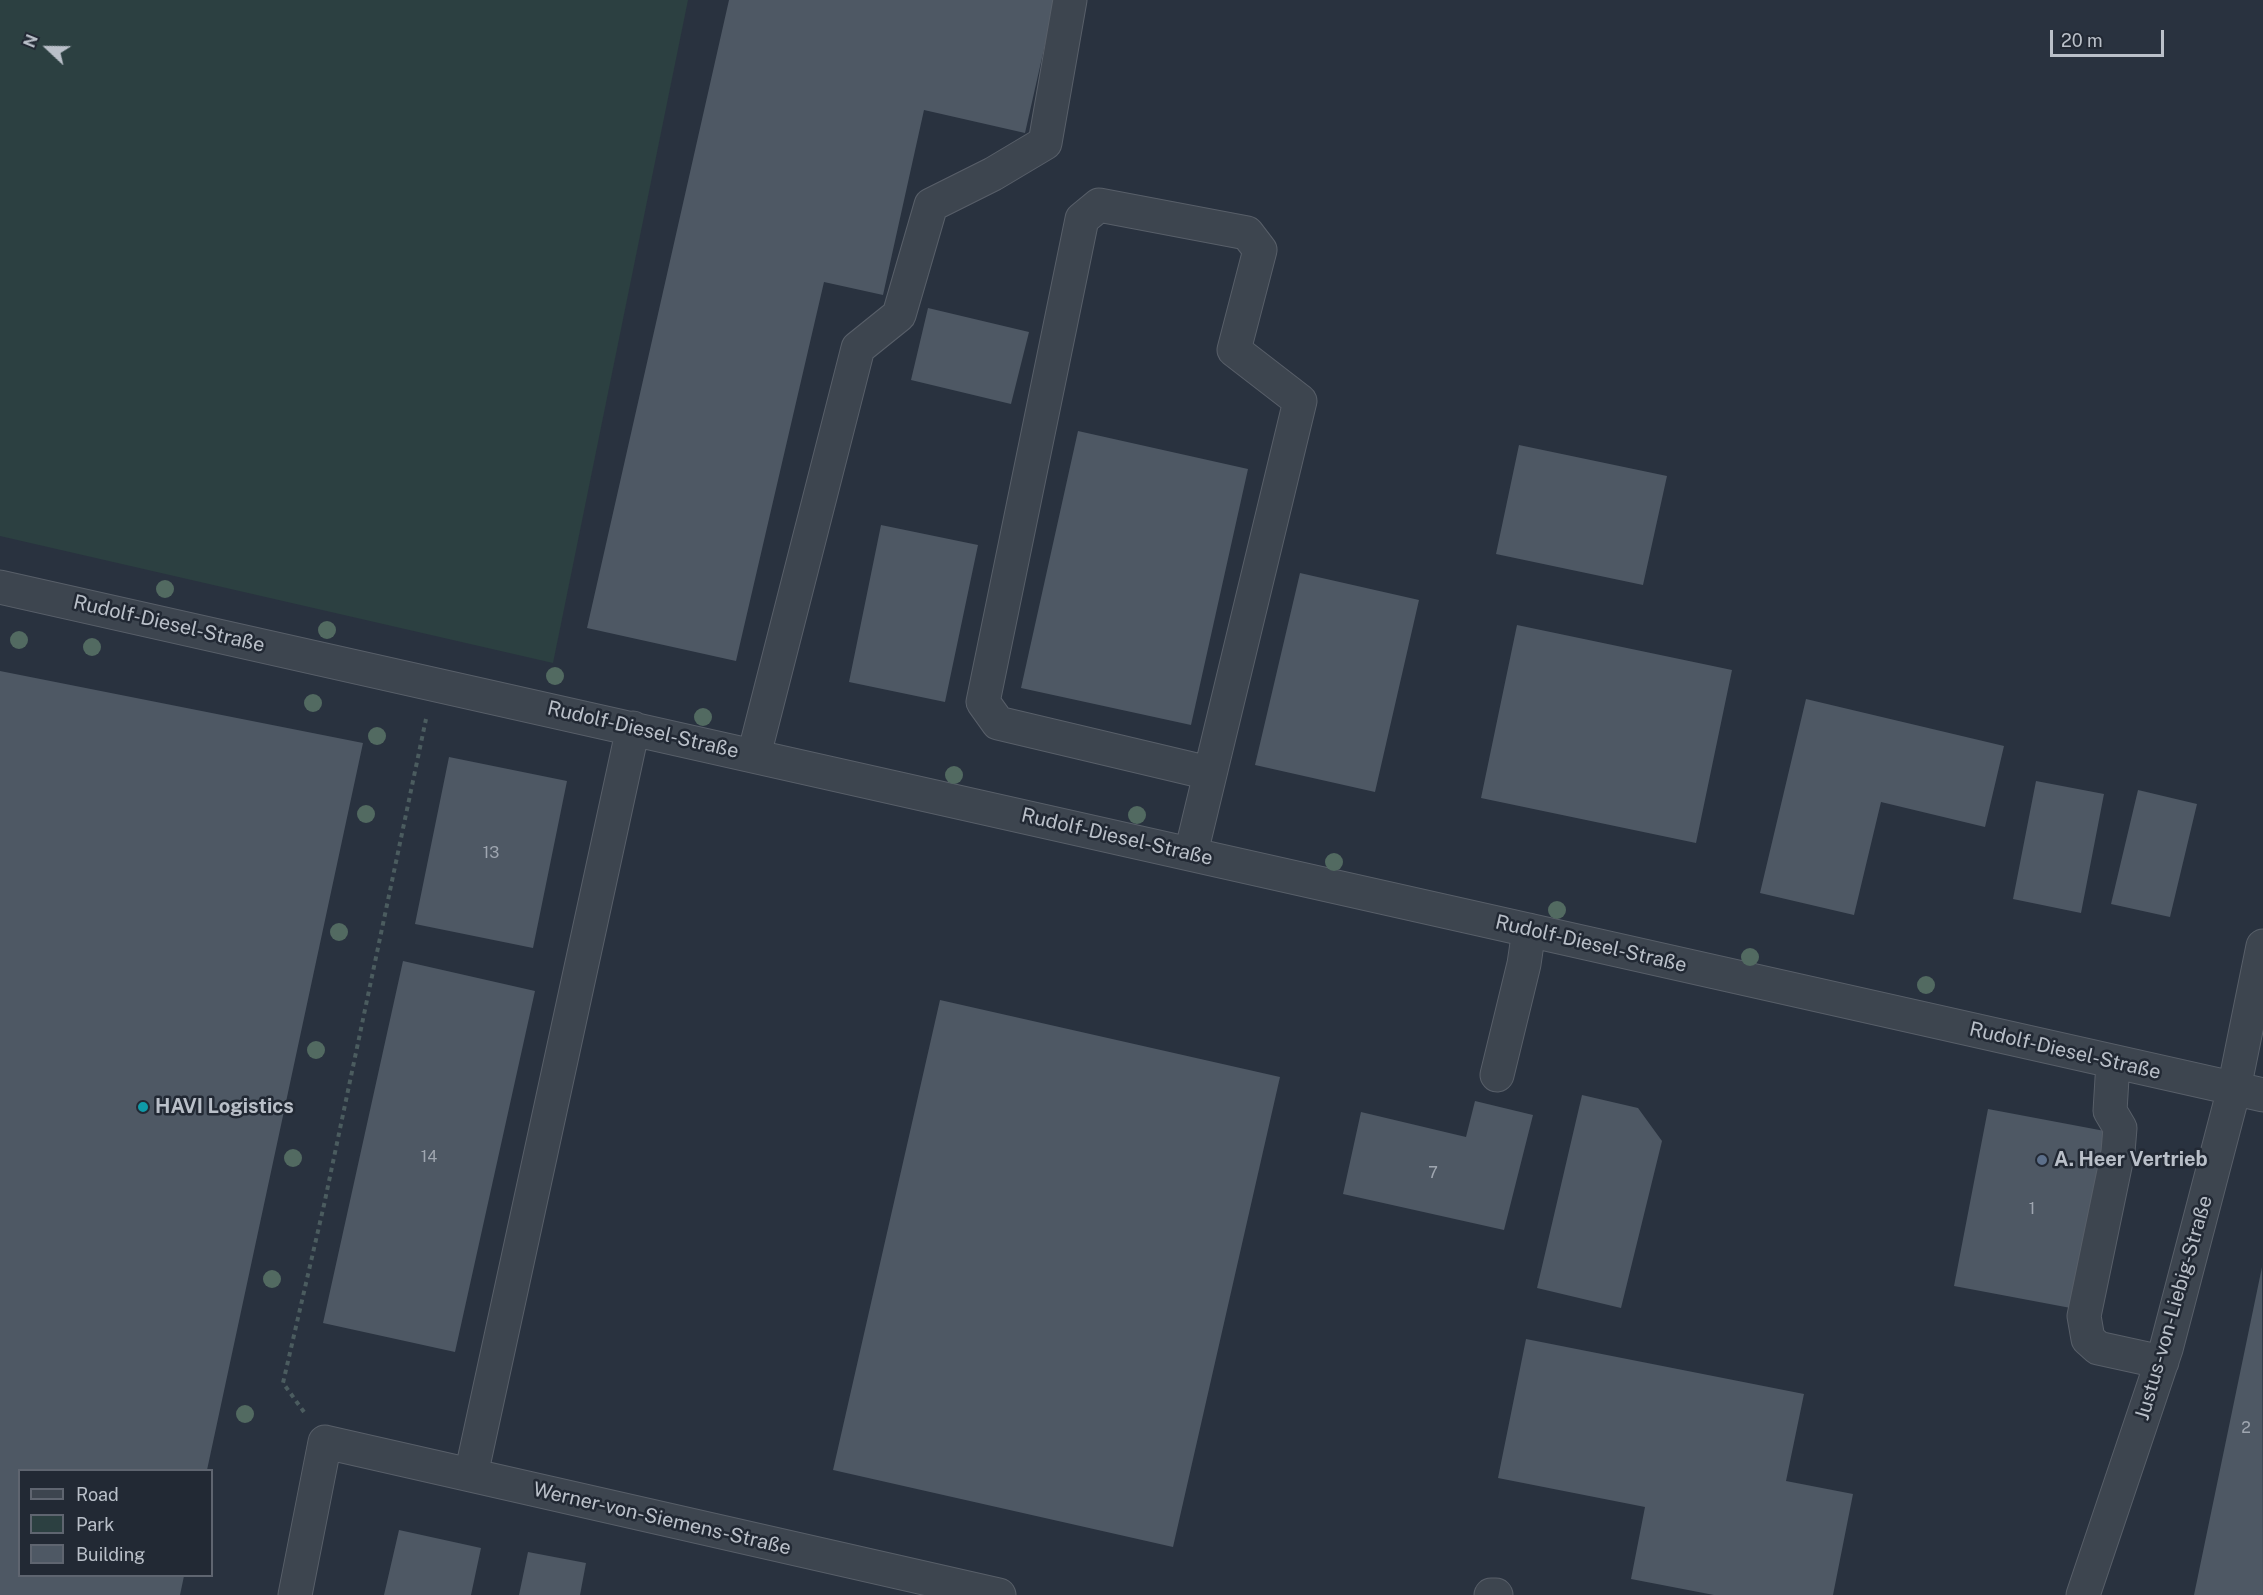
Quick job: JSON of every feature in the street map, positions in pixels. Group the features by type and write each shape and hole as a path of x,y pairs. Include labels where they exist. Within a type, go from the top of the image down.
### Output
{"street":[{"path":"754,755 858,348 899,315 931,205 993,174 1045,143 1070,0"},
{"path":"1191,853 1300,401 1234,350 1260,250 1248,233 1099,205 1082,219 983,702 998,723 1209,773"},
{"name":"Rudolf-Diesel-Straße","path":"0,587 2249,1092"},
{"path":"471,1475 633,728"},
{"path":"1497,1075 1524,964 1529,930"},
{"name":"Justus-von-Liebig-Straße","path":"2083,1595 2162,1362 2249,1092 2263,946"},
{"path":"2113,1062 2110,1111 2120,1128 2118,1152 2084,1316 2088,1339 2098,1348 2162,1362"},
{"path":"295,1595 325,1442"},
{"name":"Werner-von-Siemens-Straße","path":"325,1442 999,1595"}],"path":[{"path":"325,1442 283,1383 324,1205 433,683"}],"green space":[{"path":"0,0 688,0 553,663 0,536"}],"building":[{"path":"729,0 1055,0 1025,133 924,110 883,295 824,282 736,661 587,628"},
{"path":"928,308 1029,332 1011,404 911,380"},
{"path":"1078,431 1248,469 1191,725 1021,688"},
{"path":"1519,445 1667,476 1643,585 1496,554"},
{"path":"881,525 978,545 945,702 849,682"},
{"path":"1300,573 1419,600 1375,792 1255,765"},
{"path":"1517,625 1732,670 1696,843 1481,798"},
{"name":"HAVI Logistics","path":"0,671 363,743 207,1469 18,1469 18,1577 184,1577 180,1595 0,1595"},
{"path":"1806,699 2004,746 1985,827 1881,802 1854,915 1760,893"},
{"path":"449,757 567,781 533,948 415,924"},
{"path":"2036,781 2104,794 2081,913 2013,899"},
{"path":"2138,790 2197,804 2170,917 2111,904"},
{"path":"403,961 535,991 455,1352 323,1323"},
{"path":"940,1000 1280,1077 1173,1547 833,1470"},
{"path":"1582,1095 1638,1108 1662,1141 1621,1308 1537,1288"},
{"path":"1475,1101 1533,1115 1504,1230 1343,1194 1361,1112 1466,1137"},
{"path":"1988,1109 2110,1132 2076,1309 1954,1286"},
{"path":"2262,1267 2263,1595 2194,1595"},
{"path":"1526,1339 1804,1394 1786,1481 1853,1494 1833,1595 1714,1595 1631,1579 1645,1507 1498,1478"},
{"path":"399,1530 481,1548 471,1595 384,1595"},
{"path":"528,1552 586,1563 580,1595 519,1595"}],"place":[{"name":"HAVI Logistics","path":"143,1107"},
{"name":"A. Heer Vertrieb","path":"2042,1160"}]}
